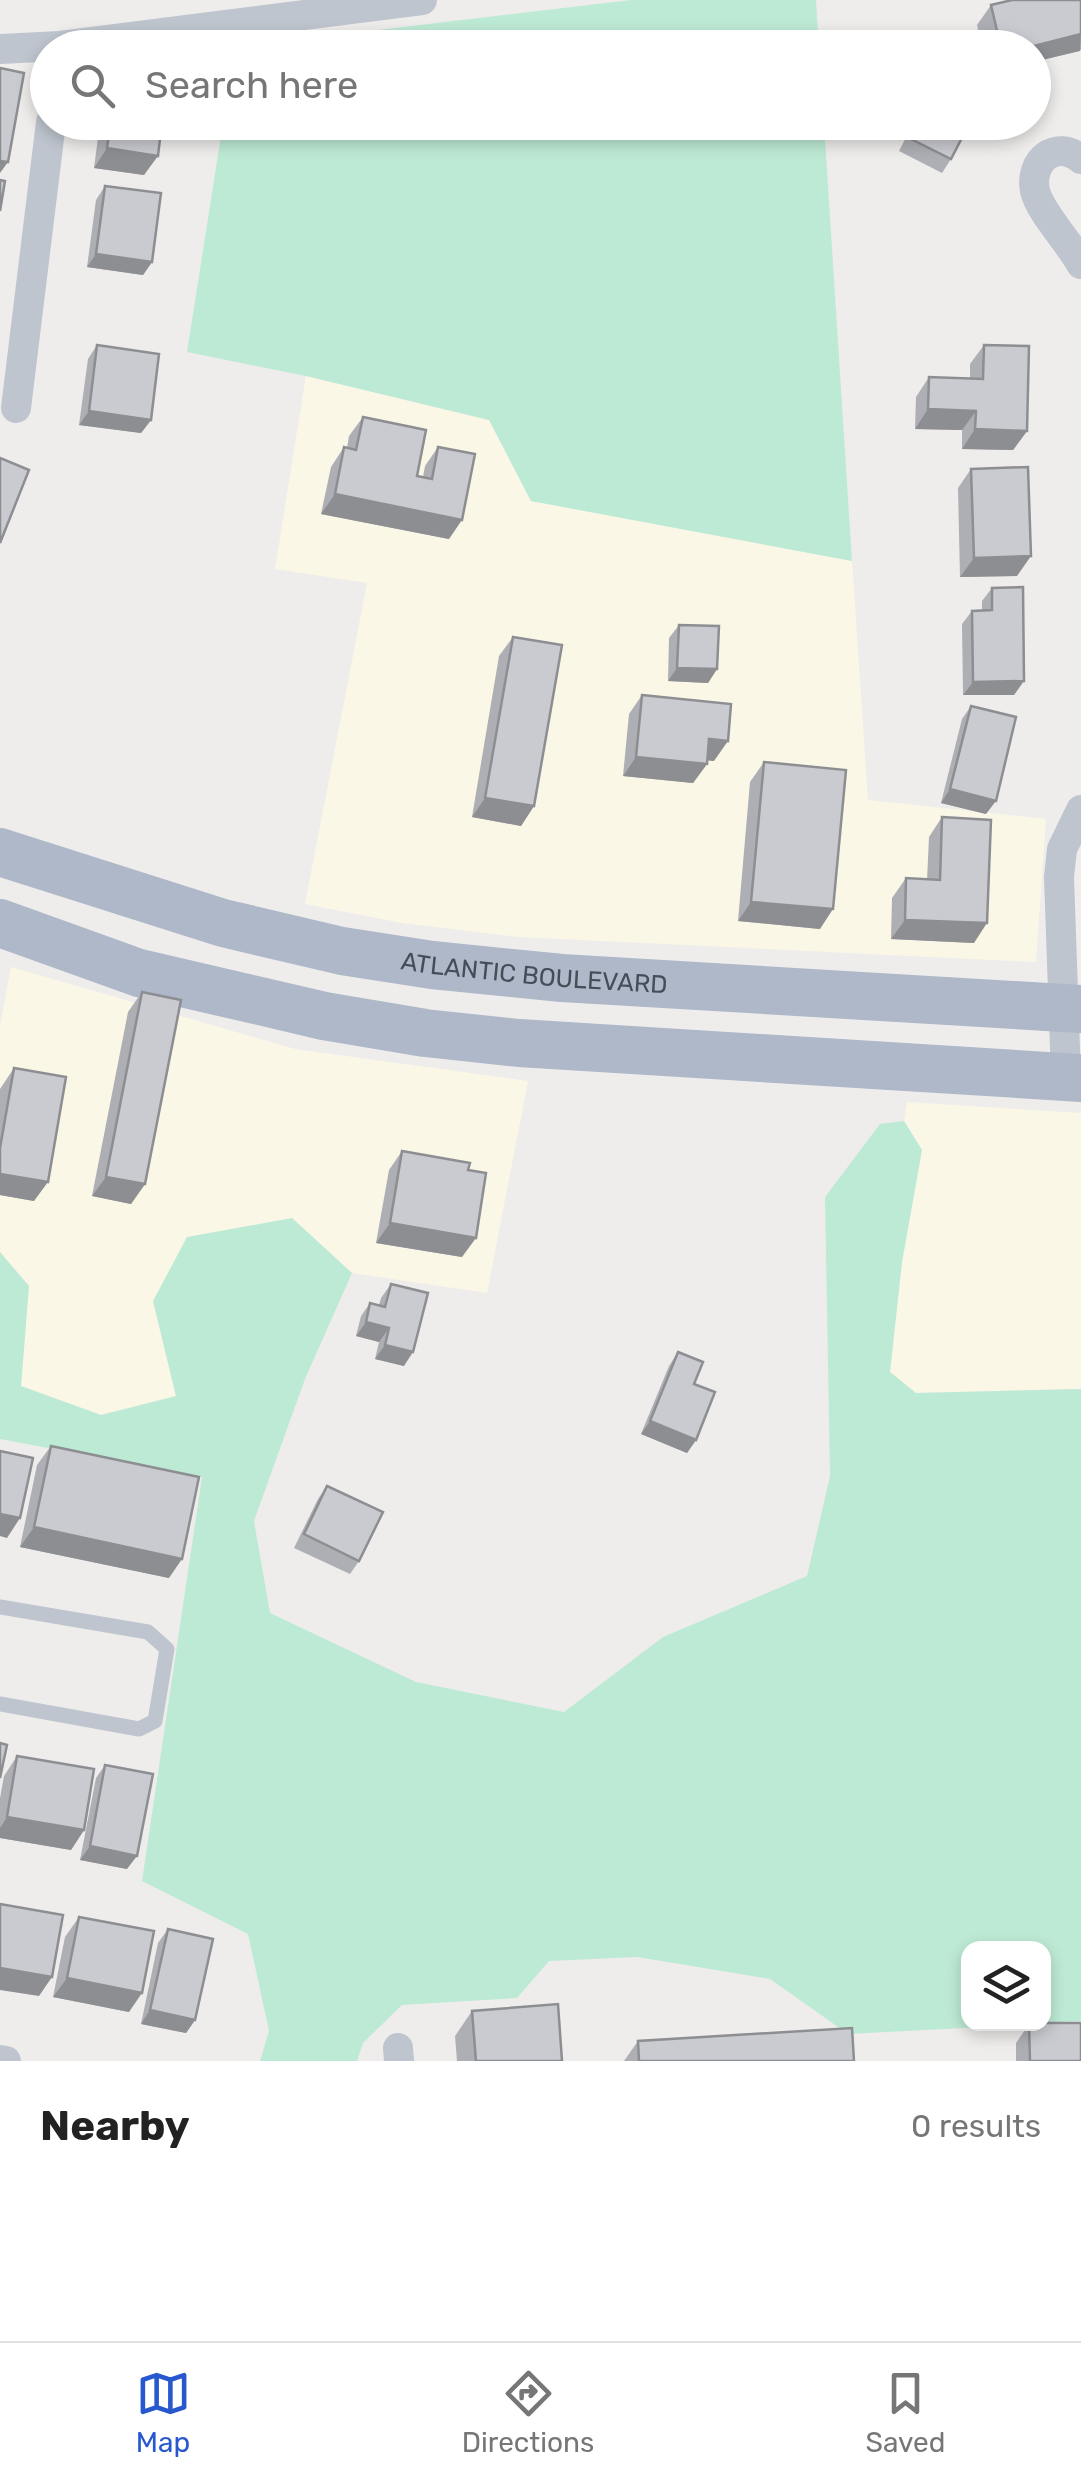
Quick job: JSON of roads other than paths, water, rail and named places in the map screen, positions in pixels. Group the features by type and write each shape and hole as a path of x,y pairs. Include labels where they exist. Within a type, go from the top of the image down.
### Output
{"main road":[{"name":"ATLANTIC BOULEVARD","path":"0,852 223,923 342,951 432,965 562,978 1072,1008"},
{"path":"0,923 139,973 324,1016 425,1033 519,1043 1074,1077"}],"street":[{"path":"121,30 174,15 422,0"},
{"path":"0,49 30,48"},
{"path":"16,408 49,140"},
{"path":"1081,160 1072,152 1058,150 1045,155 1034,172 1036,194 1081,264"},
{"path":"1074,1077 1072,1008 1059,876 1062,849 1081,810"}],"lane":[{"path":"0,1607 148,1632 167,1649 155,1720 139,1730 0,1704"}]}
